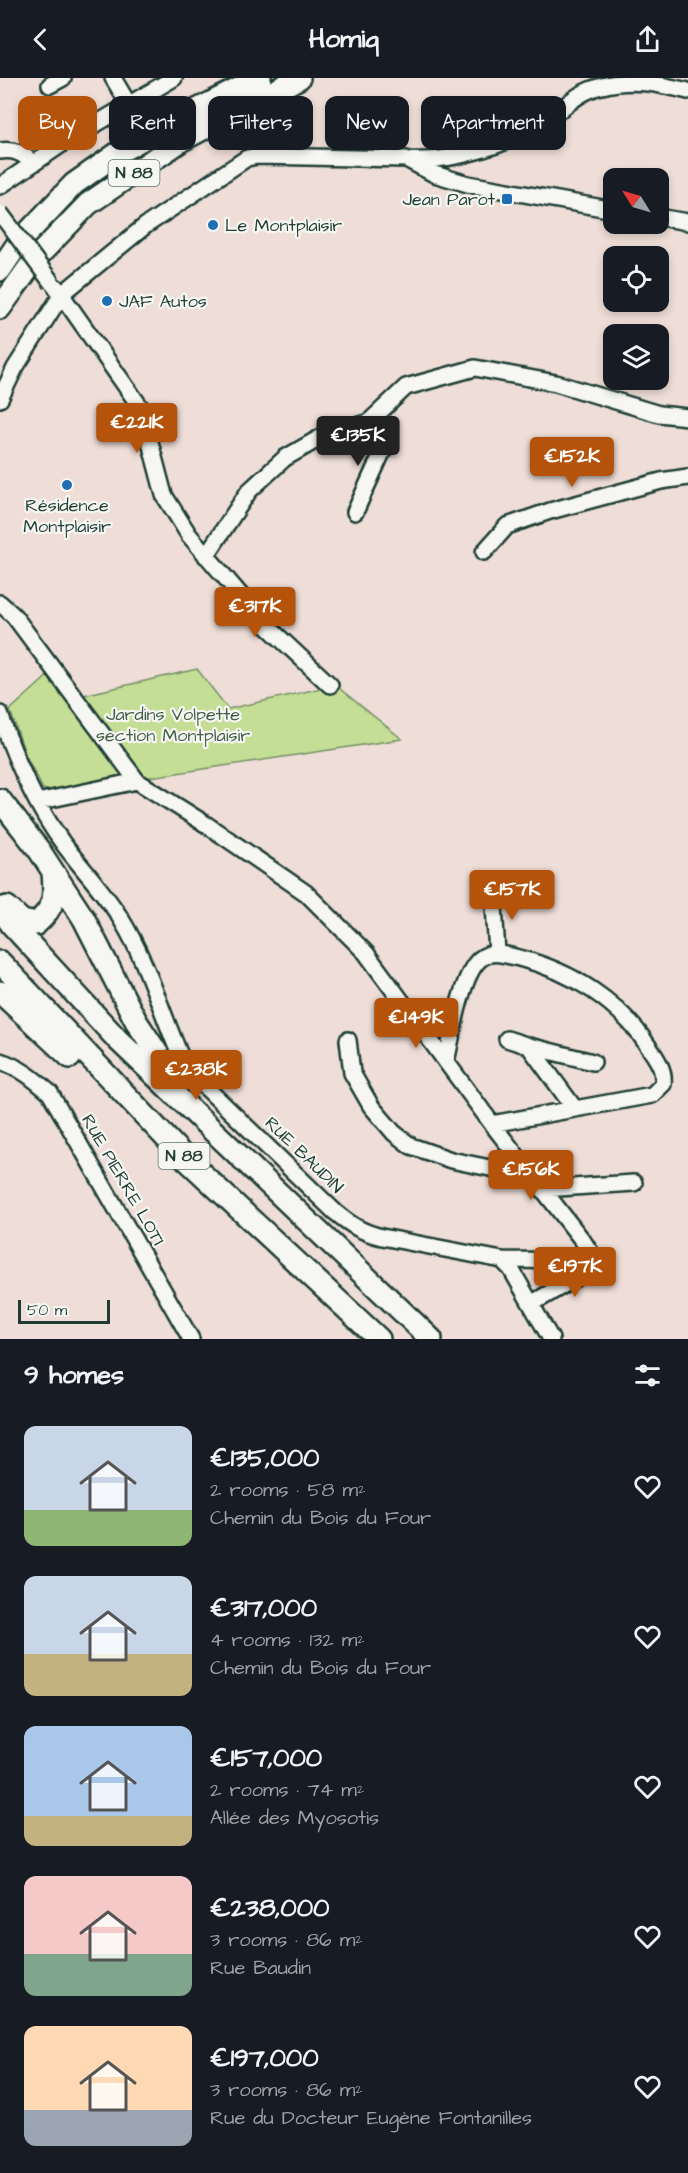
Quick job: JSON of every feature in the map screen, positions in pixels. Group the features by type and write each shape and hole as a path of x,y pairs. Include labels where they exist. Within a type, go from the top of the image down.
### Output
{"highway":[{"name":"N 88","path":"0,270 19,242 74,184 121,151 260,78"},
{"name":"N 88","path":"0,308 36,258 88,204 182,140 299,78"},
{"path":"0,800 39,850 84,919 136,1021 168,1071 219,1136"},
{"path":"0,899 22,921 36,924 48,913 54,894 53,872"},
{"name":"N 88","path":"0,908 12,925 118,1040 431,1339"},
{"name":"N 88","path":"0,962 187,1160 379,1339"},
{"path":"0,992 187,1160"}],"street":[{"path":"113,78 124,96"},
{"path":"144,96 172,79"},
{"path":"0,399 57,288 247,158 257,156 425,161 442,159 515,139 545,122 575,98 601,86 650,80 688,91"},
{"path":"0,186 62,144 109,117"},
{"path":"0,151 12,149 23,154 33,163"},
{"path":"406,159 434,174 468,184 603,208"},
{"path":"0,213 57,288 141,408 164,495 189,535 266,625 330,685"},
{"path":"669,219 688,222"},
{"path":"206,555 249,491 285,458 325,435 369,422 406,387 475,368 556,382 659,414 688,417"},
{"path":"355,512 385,446 383,433 372,420"},
{"path":"484,552 507,526 550,511 662,481 688,477"},
{"path":"0,603 14,616 137,780 306,893 372,961 596,1261 584,1273 531,1304"},
{"name":"RUE BAUDIN","path":"0,714 17,761 37,802 61,841 121,918 137,948 183,1062 195,1077 334,1212 363,1232 502,1260 596,1261"},
{"path":"37,802 137,780"},
{"path":"493,890 497,952"},
{"path":"446,1062 467,976 480,959 497,952 543,964 566,974 606,999 642,1035 661,1068 663,1083 652,1095 492,1124"},
{"path":"507,1039 593,1062"},
{"path":"348,1040 352,1073 371,1106 394,1133 411,1146 451,1160 508,1172 530,1174"},
{"path":"529,1046 575,1109"},
{"name":"RUE PIERRE LOTI","path":"0,1061 31,1076 50,1093 191,1339"},
{"path":"543,1189 634,1183"},
{"path":"502,1260 511,1269 551,1339"}],"green space":[{"name":"Jardins Volpette section Montplaisir","path":"197,669 228,709 335,685 402,739 144,778 128,762 82,699 84,695"},
{"name":"Jardins Volpette section Montplaisir","path":"52,672 124,772 120,780 43,789 26,756 10,710"}],"place":[{"name":"Jean Parot","path":"507,199"},
{"name":"Le Montplaisir","path":"213,225"},
{"name":"JAF Autos","path":"107,301"},
{"name":"Résidence Montplaisir","path":"67,485"}]}
